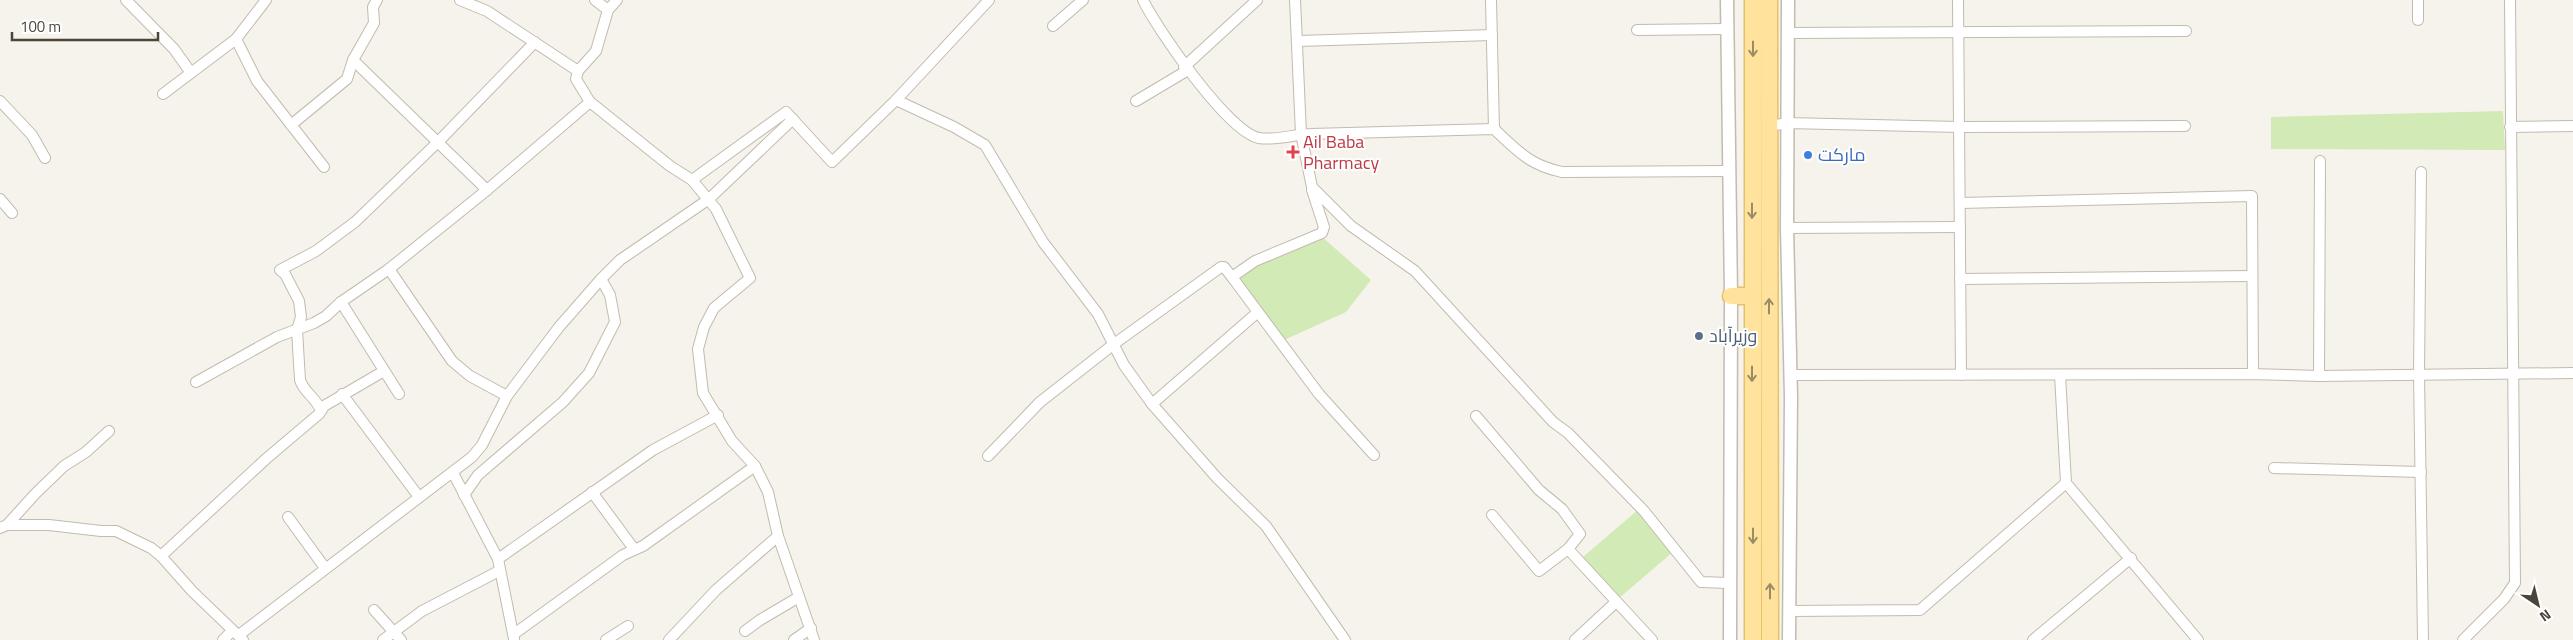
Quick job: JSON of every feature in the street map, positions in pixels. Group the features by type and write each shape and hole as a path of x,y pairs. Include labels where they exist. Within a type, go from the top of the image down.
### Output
{"main road":[{"path":"1753,0 1752,296 1760,417 1770,640"},
{"path":"1753,640 1769,126 1769,0"},
{"path":"1731,296 1752,296"}],"street":[{"path":"126,0 174,49 191,73"},
{"path":"163,94 236,39 266,0"},
{"path":"291,125 347,79 353,60 374,23 373,6 377,0"},
{"path":"460,0 487,11 578,71"},
{"path":"595,0 608,10"},
{"path":"617,0 608,10 596,51 578,71 576,79 590,102 670,166 692,180 709,199 750,278 714,308 704,327 698,349 703,392 732,441 755,466 768,492 778,536 814,640"},
{"path":"692,180 783,112 786,112 793,119 832,162 896,100 989,0"},
{"path":"1144,0 1186,69 1248,134 1259,138 1301,134 1494,129 1522,155 1541,167 1562,172 1729,171"},
{"path":"1136,101 1186,69 1257,0"},
{"path":"1232,277 1255,261 1322,232 1324,227 1312,188 1301,134 1295,0"},
{"path":"1491,0 1494,129"},
{"path":"1727,0 1731,296 1730,640"},
{"path":"1788,0 1788,228 1791,374 1789,640"},
{"path":"1958,0 1961,375"},
{"path":"2418,0 2418,20"},
{"path":"2464,640 2504,599 2514,583 2515,375 2510,127 2510,0"},
{"path":"1053,26 1077,2"},
{"path":"1637,30 1726,29"},
{"path":"1788,33 2186,31"},
{"path":"1298,41 1492,35"},
{"path":"236,39 257,81 324,167"},
{"path":"321,411 319,404 303,388 300,380 297,330 301,317 299,301 285,274 280,270 316,251 355,222 439,141 535,42"},
{"path":"353,60 439,141 487,190"},
{"path":"896,100 954,127 985,145 1043,242 1098,314 1124,365 1152,404 1217,478 1266,526 1345,640"},
{"path":"0,101 32,135 45,158"},
{"path":"196,382 277,336 297,330 326,316 341,302 389,269 487,190 590,102"},
{"path":"223,640 238,635 472,458 482,445 507,396 559,327 601,279 620,260 709,199 793,119"},
{"path":"1769,126 1788,123 1959,126 2185,126"},
{"path":"2510,127 2573,126"},
{"path":"2318,376 2320,161"},
{"path":"2421,172 2419,374 2423,640"},
{"path":"1312,188 1351,226 1415,271 1552,422 1568,433 1644,510 1701,582 1729,583"},
{"path":"1960,204 2252,196 2253,374"},
{"path":"0,199 12,213"},
{"path":"1788,228 1960,227"},
{"path":"988,456 1040,402 1114,344 1220,267 1224,268 1232,277 1319,394 1374,455"},
{"path":"389,269 452,360 470,376 507,396"},
{"path":"1960,279 2252,276"},
{"path":"464,495 478,475 563,402 588,373 615,322 610,295 601,279"},
{"path":"341,302 400,394"},
{"path":"1152,404 1258,312"},
{"path":"161,556 321,411 324,406 384,371"},
{"path":"1791,374 2253,374 2318,376 2573,373"},
{"path":"2060,375 2066,483 2132,558 2194,638"},
{"path":"342,394 419,497"},
{"path":"498,559 653,450 718,415"},
{"path":"1476,416 1539,490 1562,509 1580,534 1568,549 1539,571 1492,515"},
{"path":"4,526 64,466 86,452 109,431"},
{"path":"453,473 498,559 514,637 634,549 643,546 755,466"},
{"path":"2274,468 2421,472"},
{"path":"1789,611 1920,610 2066,483"},
{"path":"592,492 634,549"},
{"path":"288,517 325,568"},
{"path":"4,526 49,525 116,531 151,548 161,556 238,635"},
{"path":"668,640 716,590 778,536"},
{"path":"1568,549 1652,640"},
{"path":"2033,640 2132,558"},
{"path":"383,640 422,611 499,571"},
{"path":"746,631 760,620 800,597"},
{"path":"1575,640 1616,602"},
{"path":"374,610 400,640"},
{"path":"606,640 628,626"},
{"path":"794,640 811,628"}],"green space":[{"path":"2503,111 2505,150 2271,149 2271,117"},
{"path":"1321,236 1371,280 1346,312 1284,340 1235,280 1259,265"},
{"path":"1639,509 1674,551 1618,599 1583,557"}],"place":[{"name":"Ail Baba Pharmacy","path":"1293,152"},
{"name":"مارکت","path":"1808,155"},
{"name":"وزیرآباد","path":"1699,336"}]}
